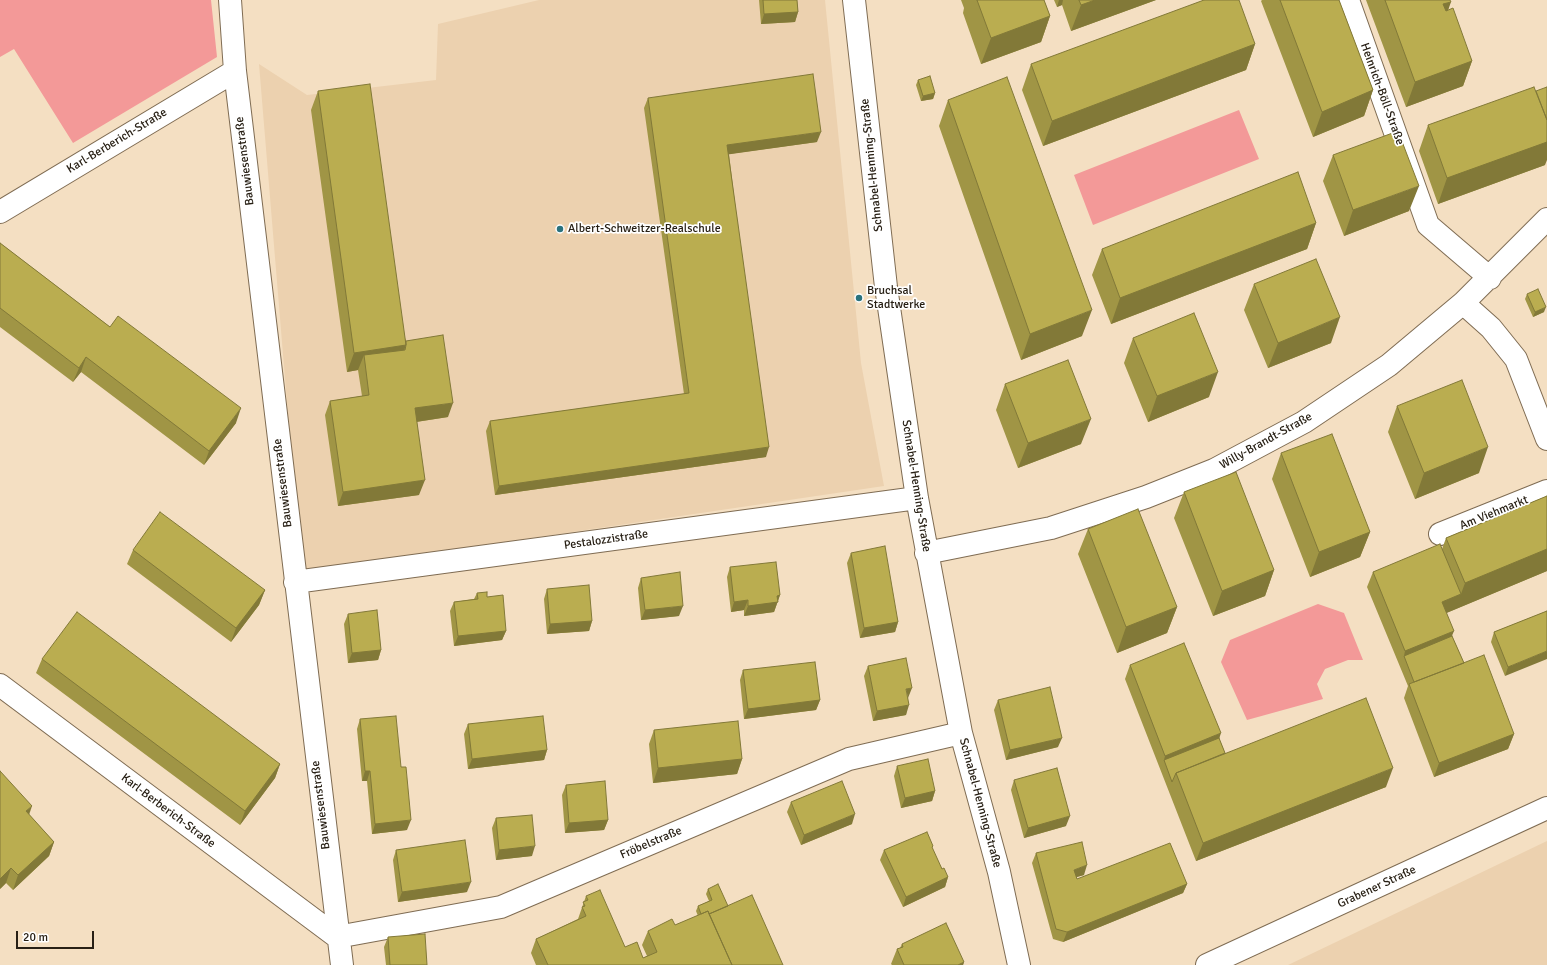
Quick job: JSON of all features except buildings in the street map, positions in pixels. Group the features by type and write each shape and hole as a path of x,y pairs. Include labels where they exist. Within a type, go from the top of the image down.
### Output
{"street":[{"name":"Bauwiesenstraße","path":"230,0 235,71 337,937 342,965"},
{"name":"Schnabel-Henning-Straße","path":"854,0 886,287 926,553 961,733 999,872 1019,965"},
{"name":"Heinrich-Böll-Straße","path":"1348,0 1428,225 1490,278"},
{"name":"Karl-Berberich-Straße","path":"0,212 235,71"},
{"name":"Willy-Brandt-Straße","path":"926,553 1051,528 1146,498 1214,470 1304,422 1382,370 1463,303 1490,278 1547,219"},
{"path":"1463,303 1491,328 1516,359 1547,439"},
{"name":"Am Viehmarkt","path":"1440,534 1547,491"},
{"name":"Pestalozzistraße","path":"295,582 917,498"},
{"name":"Karl-Berberich-Straße","path":"0,685 337,937"},
{"name":"Fröbelstraße","path":"337,937 501,907 848,759 961,733"},
{"name":"Grabener Straße","path":"1207,965 1547,808"}],"shaded area":[{"path":"0,0 211,0 217,57 73,143 14,49 0,57"},
{"name":"Albert-Schweitzer-Realschule","path":"539,0 825,0 861,363 884,486 301,572 259,64 307,95 436,80 438,24"},
{"path":"1239,110 1259,159 1093,225 1074,175"},
{"path":"1318,604 1344,613 1363,660 1348,660 1325,669 1317,684 1323,699 1247,720 1221,662 1230,640"},
{"path":"1547,841 1547,965 1288,965"}],"place":[{"name":"Albert-Schweitzer-Realschule","path":"560,229"},
{"name":"Bruchsal Stadtwerke","path":"859,298"}]}
